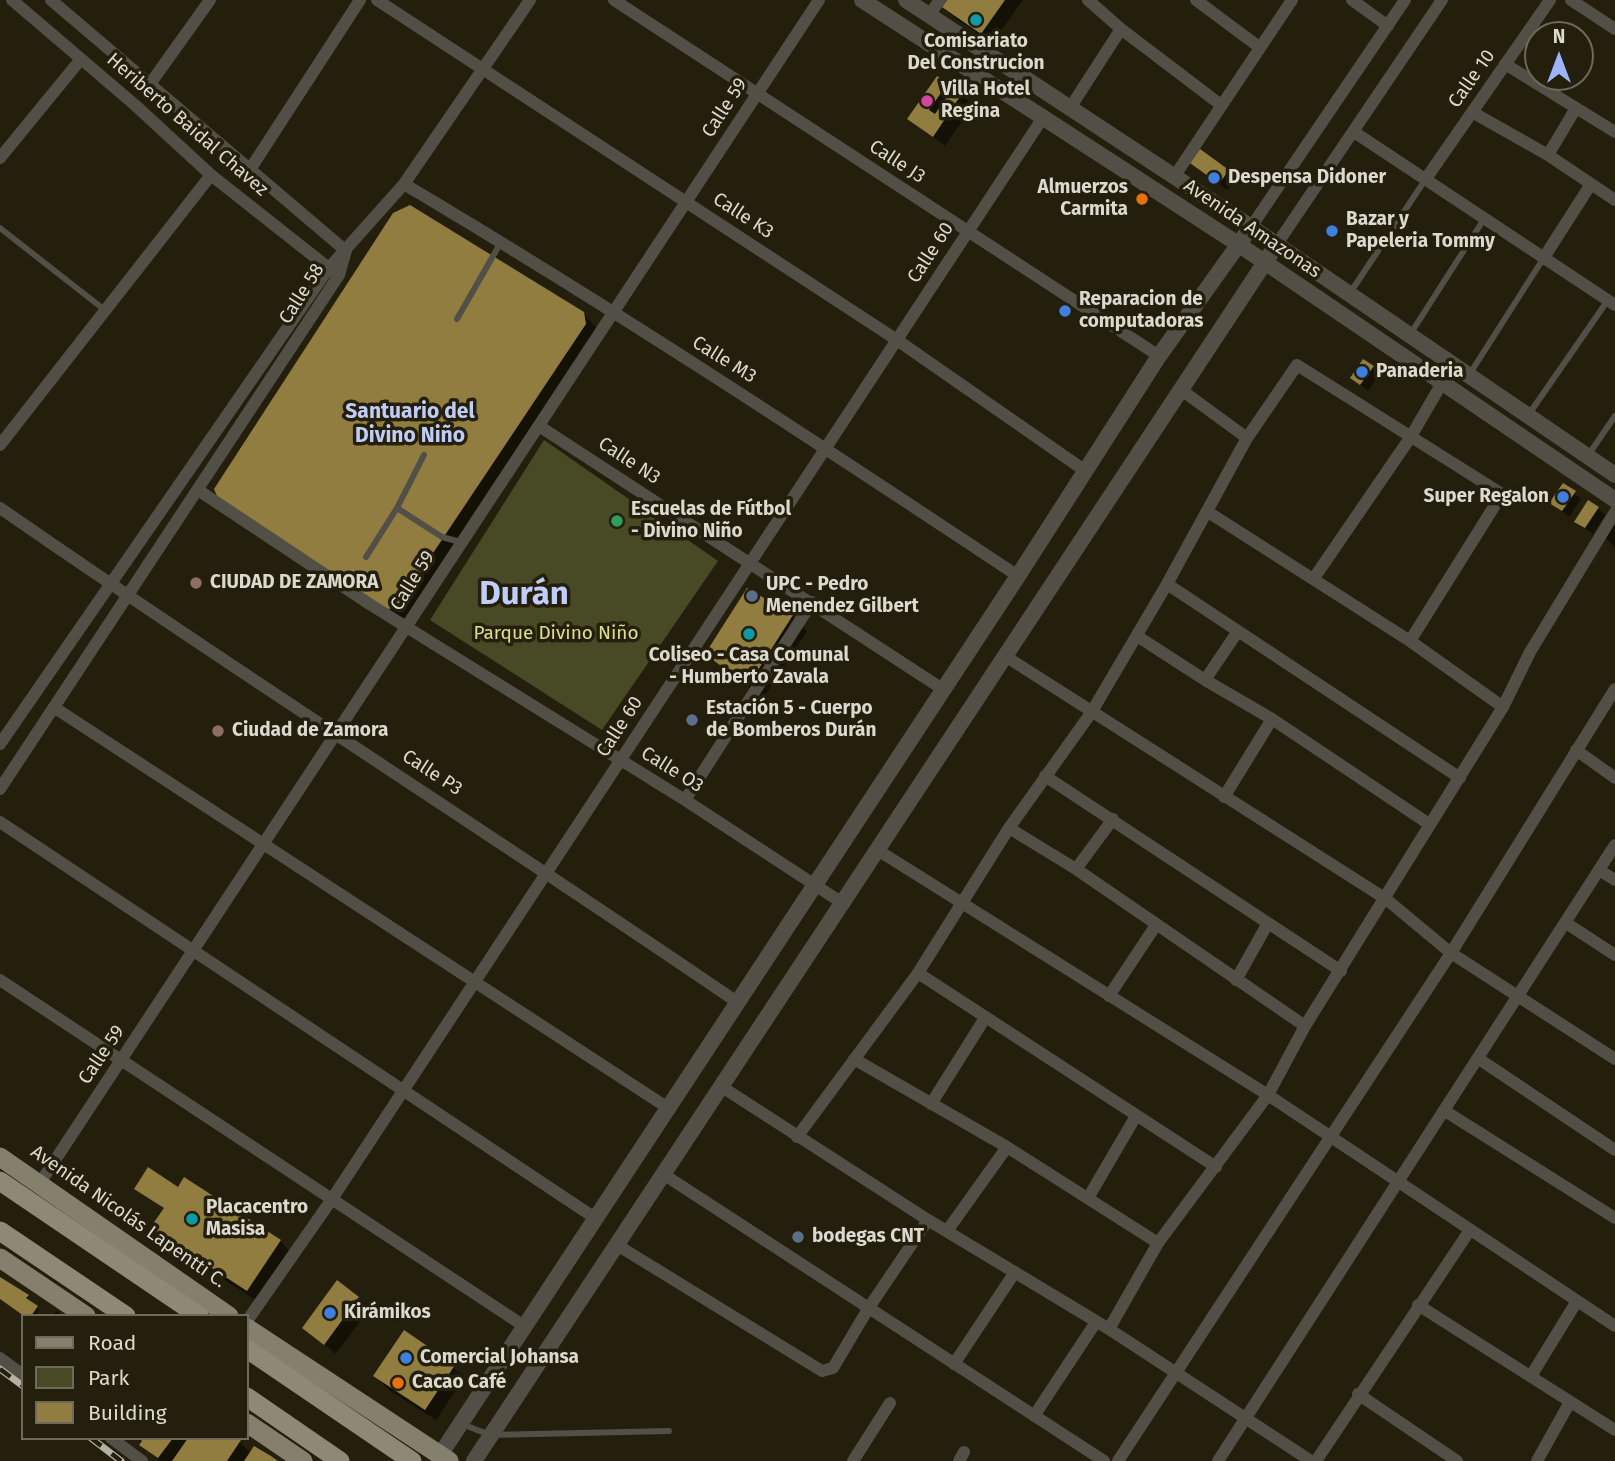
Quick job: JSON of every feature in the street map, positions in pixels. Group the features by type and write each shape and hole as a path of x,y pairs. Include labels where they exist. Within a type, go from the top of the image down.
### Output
{"highway":[{"path":"0,1181 196,1314"},
{"path":"0,1231 123,1314"},
{"path":"248,1350 412,1461"},
{"path":"248,1398 340,1461"}],"main road":[{"name":"Avenida Nicolás Lapentti C.","path":"0,1157 226,1314"},
{"path":"0,1258 83,1314"},
{"path":"248,1329 444,1458"},
{"path":"248,1424 303,1461"}],"street":[{"name":"Heriberto Baidal Chavez","path":"12,0 211,175 334,272"},
{"name":"Heriberto Baidal Chavez","path":"51,0 249,172 346,251"},
{"path":"150,84 210,0"},
{"path":"249,172 360,0"},
{"name":"Calle K3","path":"377,0 897,340 1084,470"},
{"path":"346,251 404,184 530,0"},
{"name":"Calle J3","path":"614,0 1159,356"},
{"name":"Calle 59","path":"40,1183 819,0"},
{"name":"Avenida Amazonas","path":"862,0 1265,261 1615,500"},
{"name":"Avenida Amazonas","path":"906,0 1277,244 1615,475"},
{"path":"929,15 940,0"},
{"path":"1088,0 1121,29 1221,105"},
{"path":"1196,0 1259,47"},
{"path":"1174,177 1292,0"},
{"path":"1352,0 1388,26"},
{"path":"444,1458 460,1424 524,1325 944,690 1159,356 1251,227 1405,0"},
{"path":"474,1461 879,851 1180,389 1442,0"},
{"name":"Calle 10","path":"1425,180 1550,0"},
{"path":"1571,0 1615,29"},
{"path":"1070,108 1121,29"},
{"path":"0,158 81,59"},
{"path":"1505,64 1615,132"},
{"path":"1548,155 1576,108"},
{"path":"1472,112 1548,155 1615,200"},
{"name":"Calle 60","path":"248,1320 332,1199 1044,116"},
{"path":"1354,132 1611,303"},
{"path":"0,445 211,175"},
{"name":"Calle M3","path":"404,184 501,242 826,448 1018,576"},
{"path":"1543,259 1591,184"},
{"name":"Calle 58","path":"0,789 198,490 346,251"},
{"name":"Calle 58","path":"0,744 334,272"},
{"path":"797,1137 918,973 1009,828 1091,713 1138,636 1247,438 1297,365 1502,494 1410,641"},
{"path":"1314,578 1410,438 1442,383"},
{"path":"1180,389 1247,438"},
{"name":"Calle N3","path":"539,426 944,690"},
{"name":"Calle O3","path":"198,490 406,628 685,800 844,904"},
{"name":"Calle P3","path":"0,508 110,585 548,872 737,1002"},
{"path":"1208,512 1410,641 1503,707"},
{"path":"1109,1329 1158,1243 1268,1096 1305,1026 1503,707 1530,652 1615,512"},
{"path":"1167,584 1460,778"},
{"path":"685,800 812,602"},
{"path":"1205,680 1238,631"},
{"path":"1138,636 1205,680 1272,719 1429,824"},
{"path":"1005,656 1386,899 1451,953 1615,1059"},
{"path":"1118,1461 1174,1371 1451,953 1615,689"},
{"path":"55,708 668,1108"},
{"path":"1224,797 1272,719"},
{"path":"1576,750 1615,778"},
{"path":"1045,776 1341,971"},
{"path":"1076,869 1113,819"},
{"path":"0,822 405,1088 595,1217"},
{"path":"1009,828 1076,869 1305,1026"},
{"path":"1218,1461 1615,845"},
{"path":"879,851 1268,1096 1615,1326"},
{"path":"1599,870 1615,880"},
{"path":"1236,980 1268,923"},
{"path":"1566,923 1615,956"},
{"path":"1109,996 1156,925"},
{"path":"918,973 1216,1167"},
{"path":"0,980 524,1325"},
{"path":"931,1104 985,1018"},
{"path":"854,1059 1007,1147 1158,1243"},
{"path":"1479,1059 1615,1150"},
{"path":"722,1087 928,1220 1109,1329 1314,1461 1470,1230"},
{"path":"1445,1111 1615,1218"},
{"path":"1088,1198 1136,1116"},
{"path":"947,1231 1007,1147"},
{"path":"663,1174 1104,1461"},
{"path":"617,1245 822,1371 833,1368 868,1309 928,1220"},
{"path":"954,1364 1015,1272"},
{"path":"1531,1376 1577,1301"},
{"path":"1418,1305 1615,1430"},
{"path":"1034,1416 1096,1322"},
{"path":"0,1358 21,1374"},
{"path":"1358,1394 1457,1461"},
{"path":"1537,1461 1570,1402"},
{"path":"853,1461 890,1403"},
{"path":"114,1440 142,1461"}],"lane":[{"path":"1349,295 1425,180"},
{"path":"1410,335 1484,219"},
{"path":"0,228 106,311"},
{"path":"457,319 501,242"},
{"path":"1469,375 1543,259"},
{"path":"1528,415 1611,303"},
{"path":"1588,455 1615,416"},
{"path":"366,557 397,508 424,455"},
{"path":"397,508 442,537 460,542"},
{"path":"460,1424 490,1435 669,1431"}],"green space":[{"name":"Parque Divino Niño","path":"544,440 718,561 602,730 430,620"}],"building":[{"name":"Comisariato Del Construcion","path":"947,0 1005,0 981,34 942,7"},
{"name":"Villa Hotel Regina","path":"937,76 948,83 929,110 935,114 954,86 963,92 933,137 907,119"},
{"path":"1200,149 1229,170 1219,184 1190,163"},
{"name":"Santuario del Divino Niño","path":"410,205 584,312 586,324 397,607 384,610 219,501 214,489 393,213"},
{"name":"Panaderia","path":"1363,359 1374,366 1360,385 1350,378"},
{"name":"Super Regalon","path":"1563,483 1576,491 1562,511 1549,503"},
{"path":"1588,500 1599,507 1585,528 1574,522"},
{"name":"Coliseo - Casa Comunal - Humberto Zavala","path":"747,588 793,615 748,686 705,654"},
{"path":"148,1167 178,1187 184,1177 281,1240 247,1291 150,1228 164,1208 134,1189"},
{"path":"0,1277 29,1295 26,1298 38,1306 32,1314 21,1314 0,1299"},
{"name":"Kirámikos","path":"337,1280 359,1297 324,1345 302,1328"},
{"path":"404,1330 455,1365 425,1410 373,1376"},
{"path":"172,1440 158,1458 139,1445 142,1441"},
{"path":"187,1440 241,1440 227,1461 172,1461"},
{"path":"254,1446 271,1456 278,1461 244,1461"}],"railway":[{"path":"0,1369 21,1385"},
{"path":"94,1440 121,1461"}],"place":[{"name":"Comisariato Del Construcion","path":"976,20"},
{"name":"Villa Hotel Regina","path":"927,101"},
{"name":"Despensa Didoner","path":"1214,178"},
{"name":"Almuerzos Carmita","path":"1142,199"},
{"name":"Bazar y Papeleria Tommy","path":"1332,231"},
{"name":"Reparacion de computadoras","path":"1065,311"},
{"name":"Panaderia","path":"1362,372"},
{"name":"Super Regalon","path":"1563,497"},
{"name":"Escuelas de Fútbol - Divino Niño","path":"617,521"},
{"name":"CIUDAD DE ZAMORA","path":"196,583"},
{"name":"UPC - Pedro Menendez Gilbert","path":"752,596"},
{"name":"Coliseo - Casa Comunal - Humberto Zavala","path":"749,634"},
{"name":"Estación 5 - Cuerpo de Bomberos Durán","path":"692,720"},
{"name":"Ciudad de Zamora","path":"218,731"},
{"name":"Placacentro Masisa","path":"192,1219"},
{"name":"bodegas CNT","path":"798,1237"},
{"name":"Kirámikos","path":"330,1313"},
{"name":"Comercial Johansa","path":"406,1358"},
{"name":"Cacao Café","path":"398,1383"}],"district":[{"name":"Santuario del Divino Niño","path":"410,424"},
{"name":"Durán","path":"524,595"}]}
